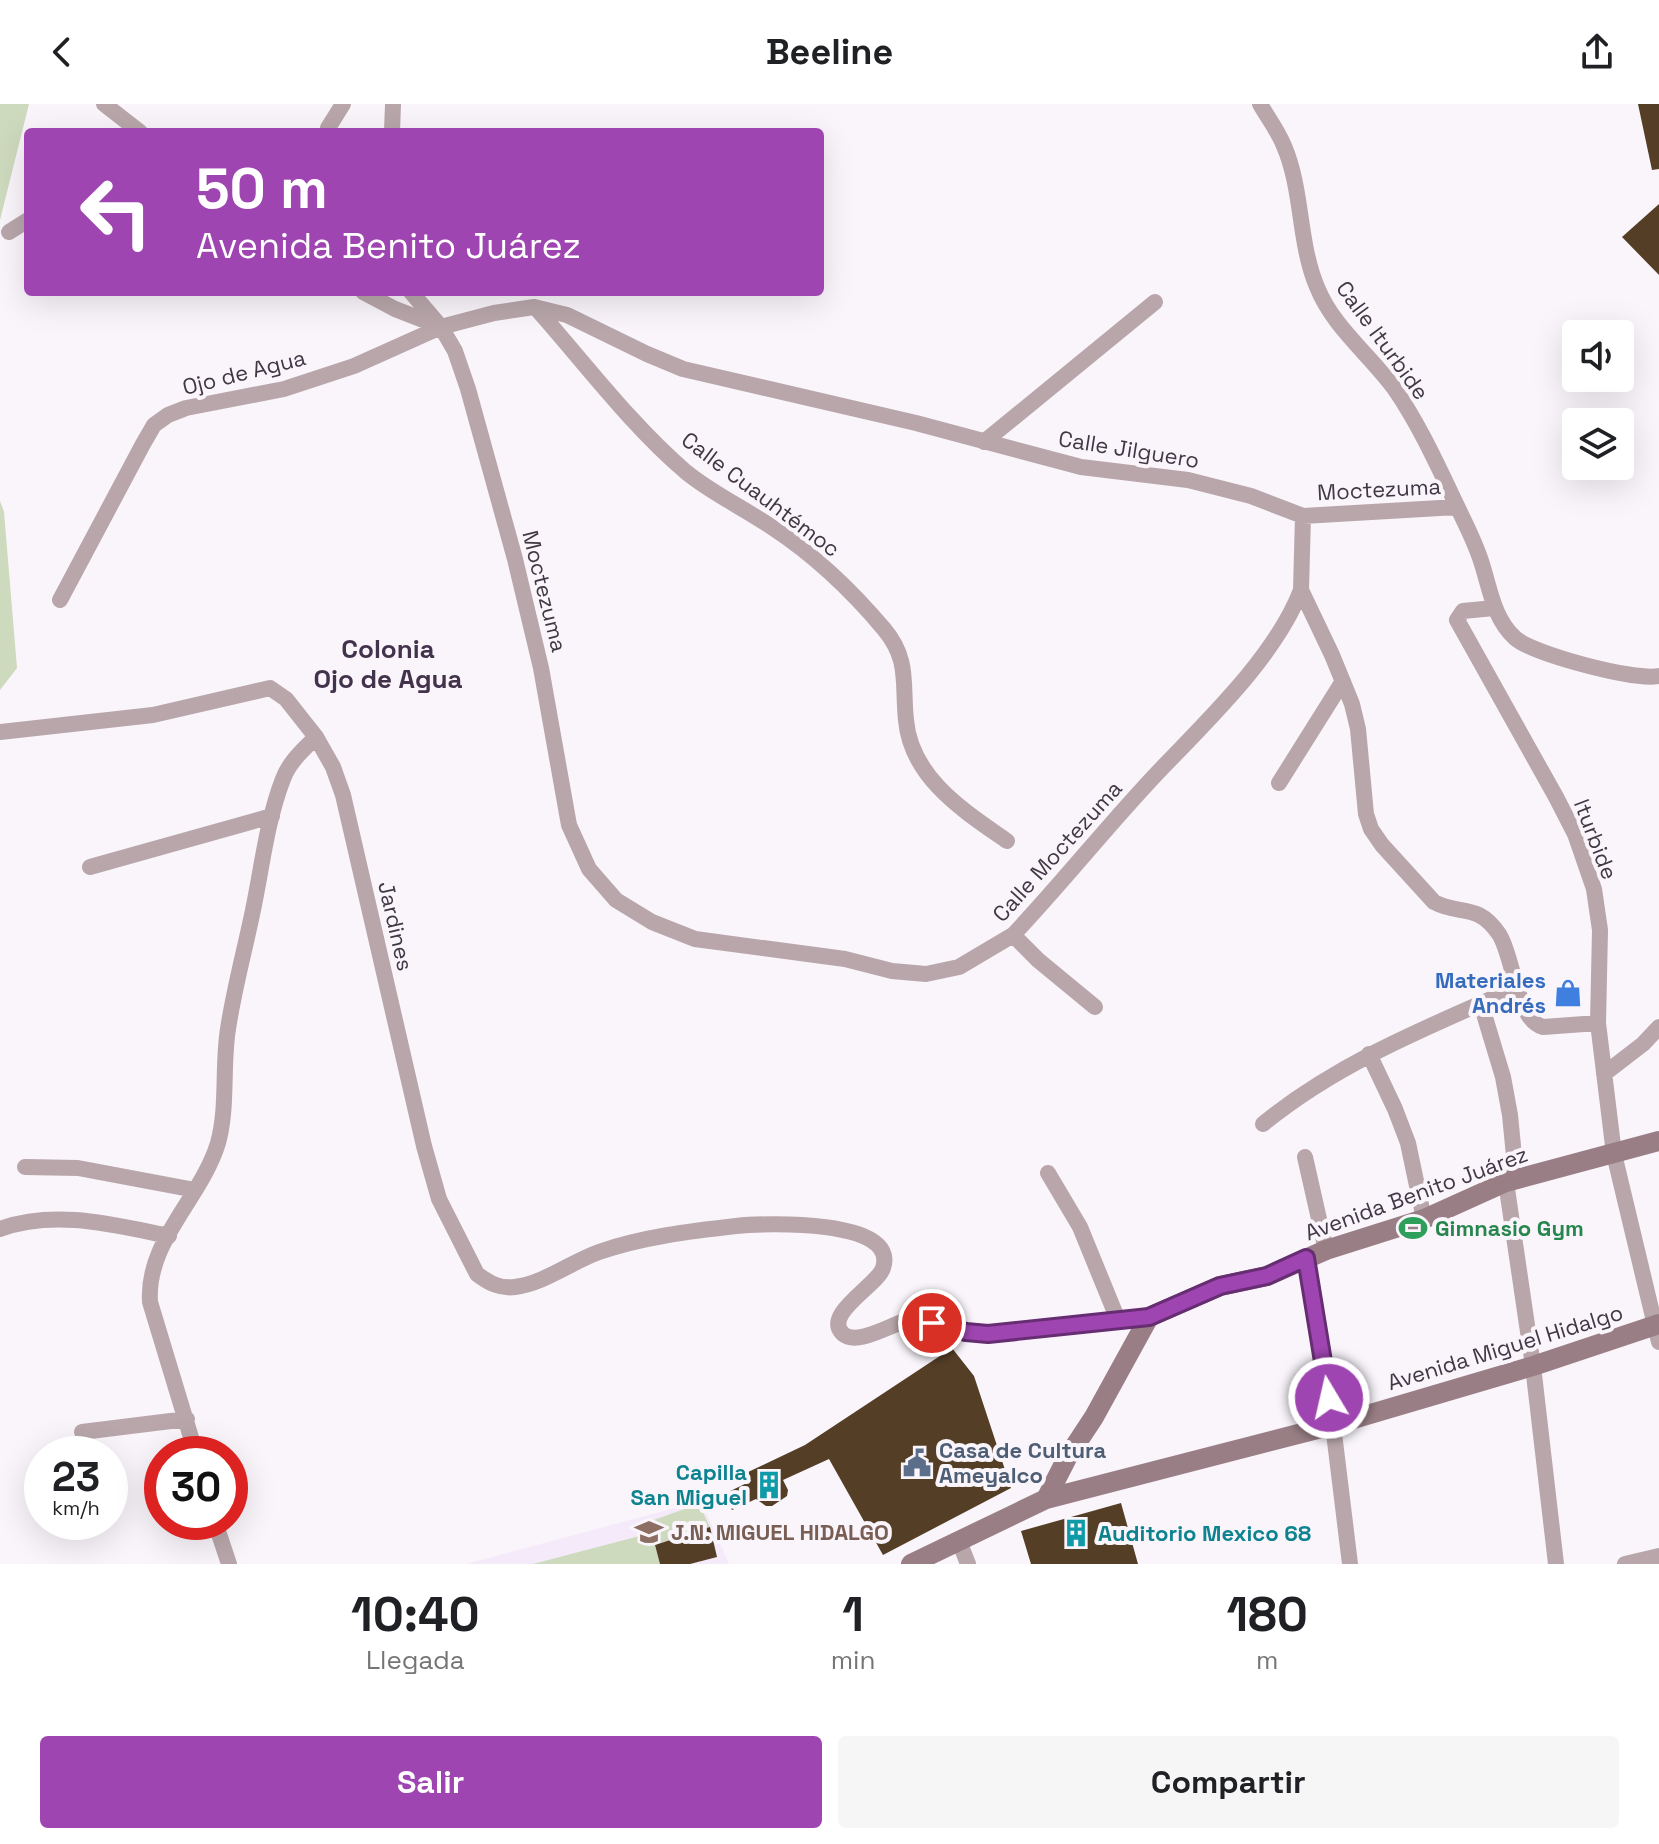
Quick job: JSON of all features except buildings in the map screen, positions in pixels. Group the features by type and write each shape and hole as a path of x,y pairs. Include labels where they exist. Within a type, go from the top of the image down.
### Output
{"street":[{"path":"104,104 135,128"},
{"path":"328,128 343,104"},
{"path":"392,128 393,104"},
{"name":"Calle Iturbide","path":"1260,104 1284,146 1317,287 1333,317 1393,387 1413,419 1457,507"},
{"path":"9,232 24,223"},
{"path":"371,296 441,327"},
{"name":"Moctezuma","path":"414,296 441,327 455,351 468,389 541,668 569,825 589,869"},
{"path":"984,442 1155,302"},
{"name":"Calle Jilguero","path":"441,327 494,313 534,307 567,315 683,369 1081,467 1188,480 1251,496 1303,516"},
{"name":"Calle Cuauhtémoc","path":"534,307 645,431 686,471 721,498 773,528 837,578 884,629 897,646 903,663 906,721 911,748 921,767 941,791 1007,841"},
{"name":"Ojo de Agua","path":"60,600 154,425 186,408 284,389 354,366 441,327"},
{"path":"1457,507 1481,558 1494,608 1516,639 1531,647 1613,673 1647,678 1659,676"},
{"name":"Moctezuma","path":"1303,516 1457,507"},
{"path":"1303,516 1301,590 1343,681 1358,729 1366,814 1371,829 1426,895 1442,906 1466,909 1481,915 1497,931 1507,949 1516,988 1530,1020 1536,1026 1598,1023"},
{"name":"Calle Moctezuma","path":"589,869 616,900 652,922 695,939 845,959 892,971 926,974 959,967 1013,935 1163,767 1211,720 1273,639 1301,590"},
{"name":"Iturbide","path":"1494,608 1463,611 1457,620 1556,797 1580,848 1594,889 1600,930 1598,1023 1614,1154 1658,1330"},
{"path":"1279,783 1343,681"},
{"path":"0,732 153,715 270,688 286,699 316,737 283,777 272,816 228,1027 223,1114 218,1142 208,1170 156,1258 149,1282 150,1302 191,1436"},
{"name":"Jardines","path":"316,737 333,767 343,795 439,1199 477,1274 487,1282 504,1288 519,1287 597,1253 634,1242 739,1226 824,1226 863,1234 876,1243 884,1256 884,1267 876,1279 843,1310 838,1321 840,1331 846,1337 859,1338 914,1318 966,1332 988,1334 1118,1320"},
{"path":"90,867 272,816"},
{"path":"1013,935 1095,1007"},
{"path":"1263,1124 1299,1095 1369,1054 1516,988"},
{"path":"1481,1004 1503,1077 1510,1115 1514,1156 1506,1182 1533,1366 1556,1564"},
{"path":"1604,1074 1643,1044 1659,1027"},
{"path":"1369,1054 1408,1143 1424,1219"},
{"name":"Avenida Benito Juárez","path":"1149,1317 1220,1286 1267,1276 1326,1250 1424,1219 1506,1182 1659,1141"},
{"path":"1305,1157 1326,1250"},
{"path":"25,1167 78,1168 195,1190"},
{"path":"1048,1173 1080,1227 1118,1320 1149,1317"},
{"path":"0,1229 53,1218 97,1222 169,1236"},
{"path":"1306,1258 1333,1425 1350,1564"},
{"path":"1046,1499 1149,1317"},
{"name":"Avenida Miguel Hidalgo","path":"911,1564 1046,1499 1333,1425 1658,1330"},
{"path":"82,1432 187,1419"},
{"path":"221,1540 229,1564"},
{"path":"959,1541 968,1564"},
{"path":"1625,1564 1659,1556"}],"shaded area":[{"name":"J.N. MIGUEL HIDALGO","path":"701,1501 729,1564 466,1564"}],"green space":[{"path":"0,104 29,104 0,220"},
{"path":"0,501 4,512 17,668 0,690"},
{"path":"699,1504 710,1527 655,1545 660,1564 533,1564 647,1534 645,1523"}],"place":[{"name":"Materiales Andrés","path":"1568,993"},
{"name":"Gimnasio Gym","path":"1413,1228"},
{"name":"Casa de Cultura Ameyalco","path":"917,1463"},
{"name":"Capilla San Miguel","path":"769,1485"},
{"name":"J.N. MIGUEL HIDALGO","path":"649,1532"},
{"name":"Auditorio Mexico 68","path":"1076,1533"}],"district":[{"name":"Colonia Ojo de Agua","path":"388,664"}],"route":[{"path":"932,1323 988,1334 1149,1317 1220,1286 1267,1276 1306,1258 1329,1398"}]}
